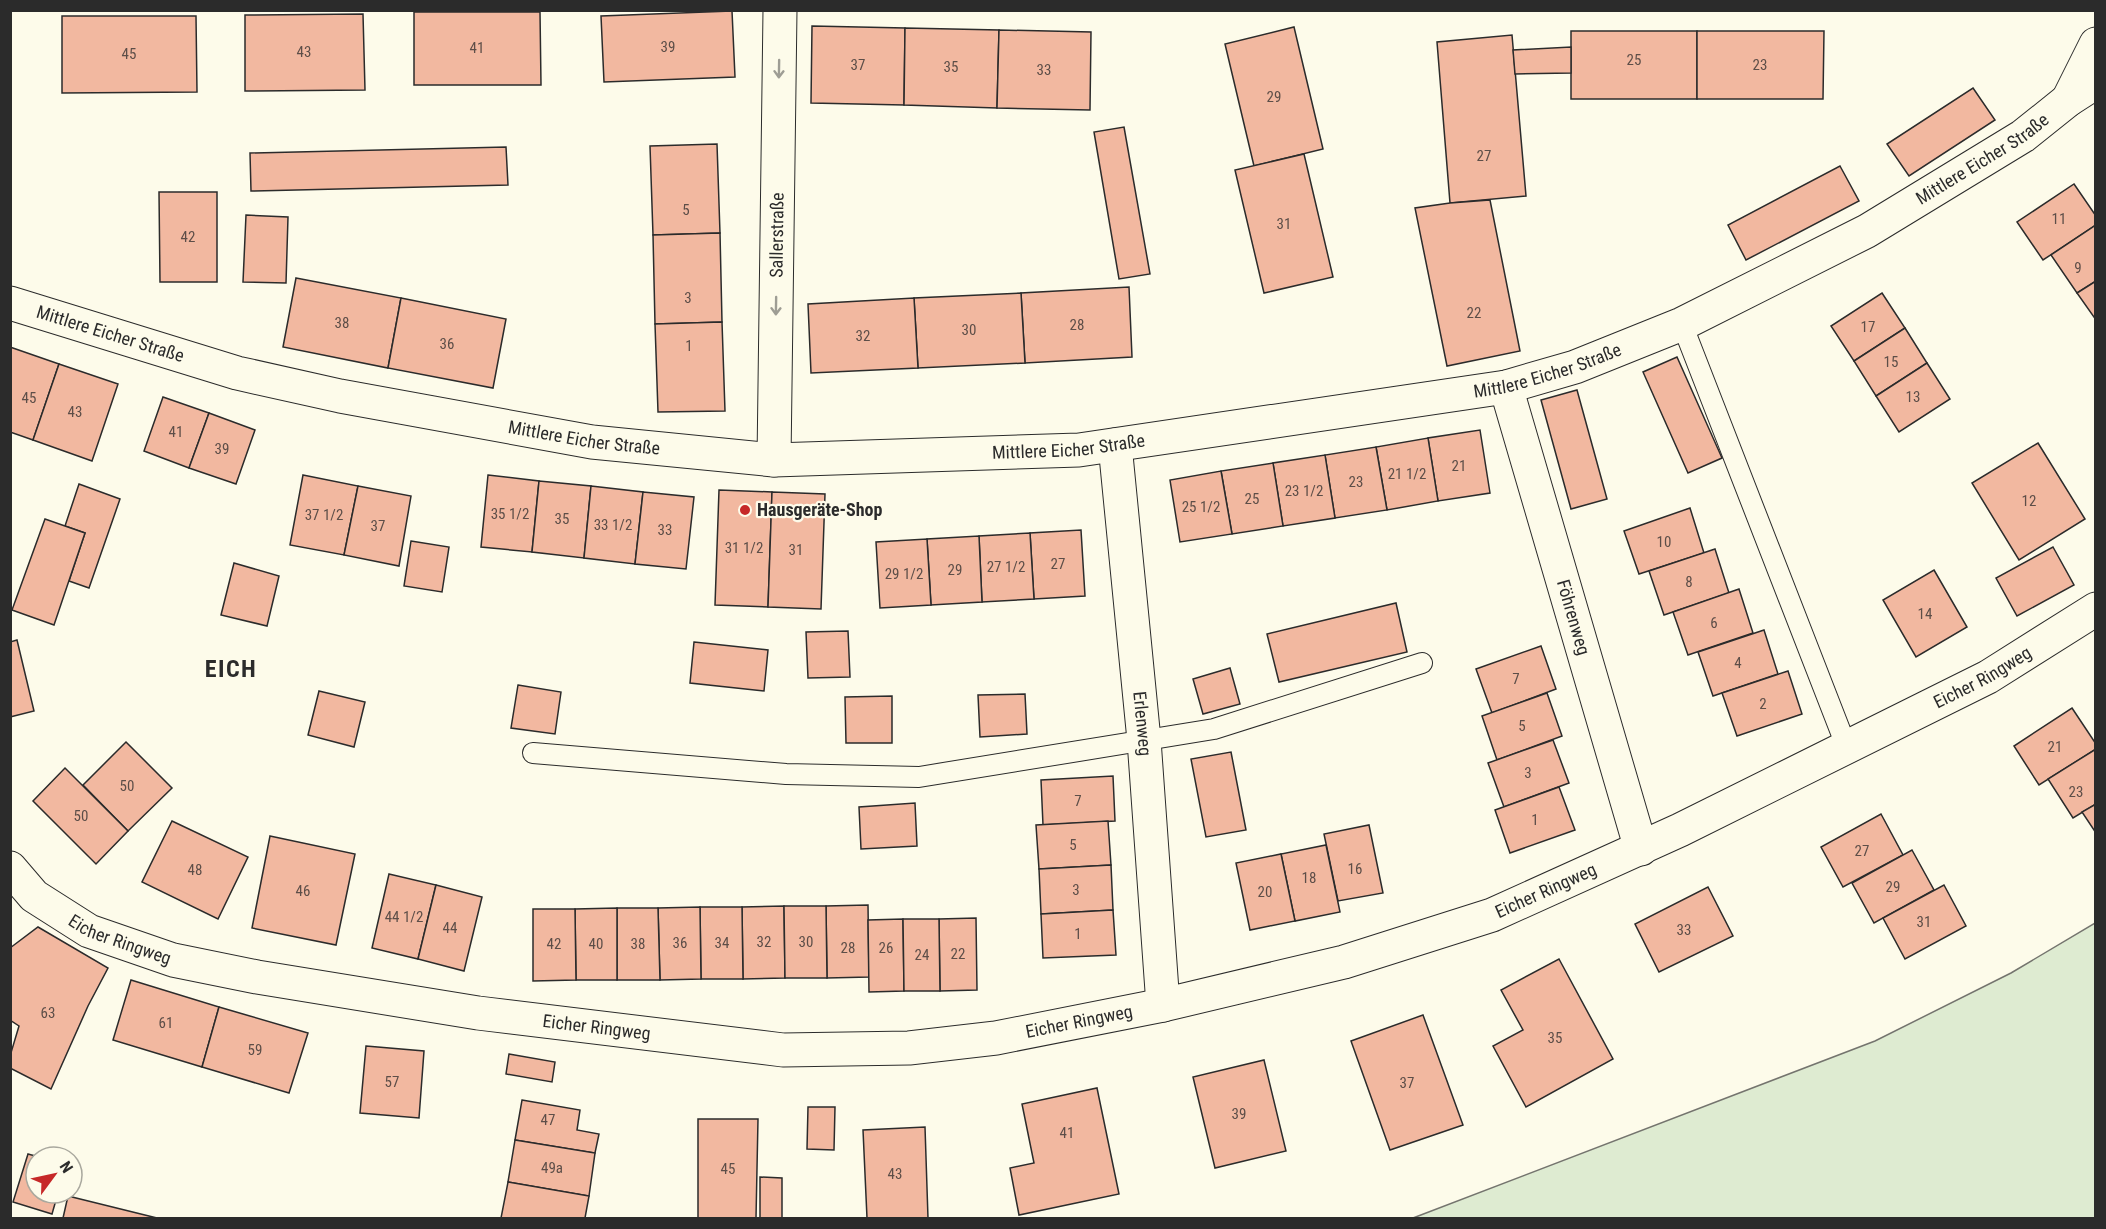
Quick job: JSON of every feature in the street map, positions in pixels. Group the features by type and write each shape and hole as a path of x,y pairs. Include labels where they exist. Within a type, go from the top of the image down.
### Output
{"street":[{"name":"Sallerstraße","path":"774,460 780,10"},
{"name":"Mittlere Eicher Straße","path":"2068,100 2096,44"},
{"name":"Mittlere Eicher Straße","path":"10,303 237,373 340,396 592,442 774,460 1080,450 1506,387 1575,368 1682,324 1867,231 2023,136 2068,100 2096,82"},
{"name":"Föhrenweg","path":"1506,387 1641,849"},
{"name":"Erlenweg","path":"1115,445 1144,740 1163,1005"},
{"name":"Eicher Ringweg","path":"10,868 34,896 89,931 173,960 257,977 466,1011 783,1050 909,1048 996,1038 1163,1005 1344,962 1492,915 1641,849 1988,677 2096,609"}],"lane":[{"path":"1682,324 1847,748"},
{"path":"533,753 786,774 919,777 1214,729 1422,663"}],"green space":[{"path":"2095,923 2095,1218 1413,1218 1875,1041 2011,973"}],"building":[{"path":"732,11 735,77 604,82 601,16"},
{"path":"414,12 540,12 541,85 414,85"},
{"path":"363,14 365,90 245,91 245,15"},
{"path":"62,16 196,16 197,92 62,93"},
{"path":"812,26 905,28 904,105 811,103"},
{"path":"1294,27 1323,149 1254,166 1225,44"},
{"path":"905,28 999,30 997,108 904,105"},
{"path":"999,30 1091,32 1090,110 997,108"},
{"path":"1571,31 1697,31 1697,99 1571,99"},
{"path":"1697,31 1824,31 1823,99 1697,99"},
{"path":"1512,35 1526,196 1450,203 1437,42"},
{"path":"1571,47 1571,73 1515,74 1513,50"},
{"path":"1973,88 1995,120 1909,176 1887,144"},
{"path":"1124,127 1150,274 1119,279 1094,132"},
{"path":"717,144 720,233 653,235 650,146"},
{"path":"506,147 508,185 251,191 250,153"},
{"path":"1304,154 1333,277 1264,293 1235,170"},
{"path":"1840,166 1859,201 1746,260 1728,225"},
{"path":"2074,184 2096,216 2096,225 2043,260 2017,222"},
{"path":"159,192 217,192 217,282 160,282"},
{"path":"1490,200 1520,351 1447,366 1415,208"},
{"path":"246,215 288,217 286,283 243,282"},
{"path":"2096,225 2096,281 2077,293 2051,255"},
{"path":"720,233 722,322 655,324 653,235"},
{"path":"296,278 401,298 388,368 283,347"},
{"path":"2096,281 2096,320 2077,293"},
{"path":"1129,287 1132,357 1025,363 1021,293"},
{"path":"1021,293 1025,363 918,368 914,298"},
{"path":"1882,293 1905,328 1854,361 1831,326"},
{"path":"401,298 506,319 493,388 388,368"},
{"path":"914,298 918,368 811,373 808,304"},
{"path":"722,322 725,411 658,412 655,324"},
{"path":"1905,328 1927,363 1876,396 1854,361"},
{"path":"10,347 59,364 33,440 10,432"},
{"path":"1677,357 1722,458 1688,473 1643,372"},
{"path":"1927,363 1950,399 1899,432 1876,396"},
{"path":"59,364 118,384 92,461 33,440"},
{"path":"1577,390 1607,499 1571,509 1541,400"},
{"path":"163,397 209,413 189,468 144,451"},
{"path":"209,413 255,430 236,484 189,468"},
{"path":"1480,430 1490,493 1438,501 1428,438"},
{"path":"1428,438 1438,501 1387,510 1376,447"},
{"path":"2038,443 2085,519 2019,560 1972,483"},
{"path":"1376,447 1387,510 1335,518 1325,455"},
{"path":"1325,455 1335,518 1283,526 1273,463"},
{"path":"1273,463 1283,526 1232,534 1221,471"},
{"path":"1221,471 1232,534 1180,542 1170,480"},
{"path":"303,475 358,486 344,555 290,545"},
{"path":"488,475 539,481 532,552 481,547"},
{"path":"539,481 591,486 584,558 532,552"},
{"path":"79,484 120,499 89,588 69,581 85,533 65,526"},
{"path":"358,486 411,496 399,566 344,555"},
{"path":"591,486 643,492 635,564 584,558"},
{"path":"719,490 772,492 768,607 715,605"},
{"path":"643,492 694,497 686,569 635,564"},
{"path":"772,492 825,494 821,609 768,607"},
{"path":"1690,508 1704,553 1639,574 1624,531"},
{"path":"45,519 85,533 54,625 12,610"},
{"path":"1081,530 1085,596 1034,599 1030,533"},
{"path":"1030,533 1034,599 982,602 979,536"},
{"path":"979,536 982,602 931,605 927,539"},
{"path":"927,539 931,605 880,608 876,542"},
{"path":"411,541 449,547 442,592 404,586"},
{"path":"2053,547 2074,585 2017,616 1996,578"},
{"path":"1715,549 1729,593 1664,615 1649,571"},
{"path":"234,563 279,576 267,626 221,615"},
{"path":"1934,570 1967,627 1916,657 1883,600"},
{"path":"1739,589 1753,633 1688,655 1673,612"},
{"path":"1396,603 1407,652 1279,682 1267,634"},
{"path":"1764,630 1778,674 1713,696 1698,652"},
{"path":"848,631 850,677 808,678 806,632"},
{"path":"17,640 34,711 10,717 10,642"},
{"path":"694,642 768,650 764,691 690,683"},
{"path":"1541,646 1556,689 1492,713 1476,669"},
{"path":"1230,668 1240,704 1203,714 1193,679"},
{"path":"1788,671 1802,714 1737,736 1722,693"},
{"path":"518,685 561,692 555,734 511,728"},
{"path":"319,691 365,702 354,747 308,735"},
{"path":"1547,693 1562,736 1497,760 1482,716"},
{"path":"1025,694 1027,734 980,737 978,695"},
{"path":"892,696 892,743 846,743 845,697"},
{"path":"2072,708 2096,744 2096,749 2039,785 2014,746"},
{"path":"1553,740 1569,783 1504,807 1488,763"},
{"path":"126,742 172,788 128,831 83,785"},
{"path":"2096,749 2096,804 2073,818 2048,779"},
{"path":"1231,752 1246,830 1206,837 1191,759"},
{"path":"65,768 128,831 96,864 33,801"},
{"path":"1113,776 1115,821 1043,825 1041,780"},
{"path":"1559,787 1575,830 1510,853 1495,810"},
{"path":"915,803 917,846 861,849 859,807"},
{"path":"2096,804 2096,833 2082,812"},
{"path":"1881,814 1903,855 1843,887 1821,847"},
{"path":"172,821 248,857 218,919 142,882"},
{"path":"1108,821 1111,865 1039,869 1036,825"},
{"path":"1369,825 1383,893 1338,901 1324,834"},
{"path":"270,836 355,854 336,945 252,928"},
{"path":"1326,845 1340,912 1295,921 1281,854"},
{"path":"1912,850 1934,890 1874,923 1852,883"},
{"path":"1281,854 1295,921 1250,930 1236,863"},
{"path":"1111,865 1113,910 1041,914 1039,869"},
{"path":"389,874 436,885 418,959 372,948"},
{"path":"436,885 482,897 464,971 418,959"},
{"path":"1944,885 1966,926 1905,959 1883,918"},
{"path":"1708,887 1733,936 1659,972 1635,924"},
{"path":"868,905 869,977 827,978 826,906"},
{"path":"784,906 785,978 743,979 742,907"},
{"path":"784,906 826,906 827,978 785,978"},
{"path":"700,907 742,907 743,979 701,979"},
{"path":"700,907 701,979 660,980 658,908"},
{"path":"617,908 658,908 660,980 617,980"},
{"path":"617,908 617,980 576,980 575,909"},
{"path":"533,909 575,909 576,980 533,981"},
{"path":"1113,910 1116,955 1043,958 1041,914"},
{"path":"976,918 977,990 940,991 939,919"},
{"path":"903,919 904,991 869,992 868,920"},
{"path":"903,919 939,919 940,991 904,991"},
{"path":"38,927 108,968 88,1006 51,1089 10,1068 10,1056 19,1026 10,1020 10,948"},
{"path":"1559,959 1613,1059 1526,1107 1493,1046 1523,1030 1501,990"},
{"path":"131,980 219,1007 202,1067 113,1040"},
{"path":"219,1007 308,1033 289,1093 202,1067"},
{"path":"1423,1015 1463,1125 1390,1150 1351,1041"},
{"path":"366,1046 424,1051 419,1118 360,1113"},
{"path":"509,1054 555,1062 552,1082 506,1074"},
{"path":"1264,1060 1286,1151 1215,1168 1193,1077"},
{"path":"1097,1088 1119,1194 1019,1215 1010,1168 1034,1163 1022,1104"},
{"path":"522,1100 580,1110 577,1130 599,1134 595,1153 515,1140"},
{"path":"808,1107 835,1107 834,1150 807,1149"},
{"path":"698,1119 758,1119 756,1218 698,1218"},
{"path":"925,1127 928,1218 867,1218 863,1130"},
{"path":"515,1140 595,1153 589,1196 508,1182"},
{"path":"24,1167 24,1205 55,1205 52,1214 13,1202"},
{"path":"760,1177 782,1178 782,1218 760,1218"},
{"path":"508,1182 589,1196 585,1218 501,1218"},
{"path":"84,1200 157,1218 63,1218 66,1205 84,1205"}],"place":[{"name":"Hausgeräte-Shop","path":"745,510"}],"district":[{"name":"EICH","path":"231,669"}]}
